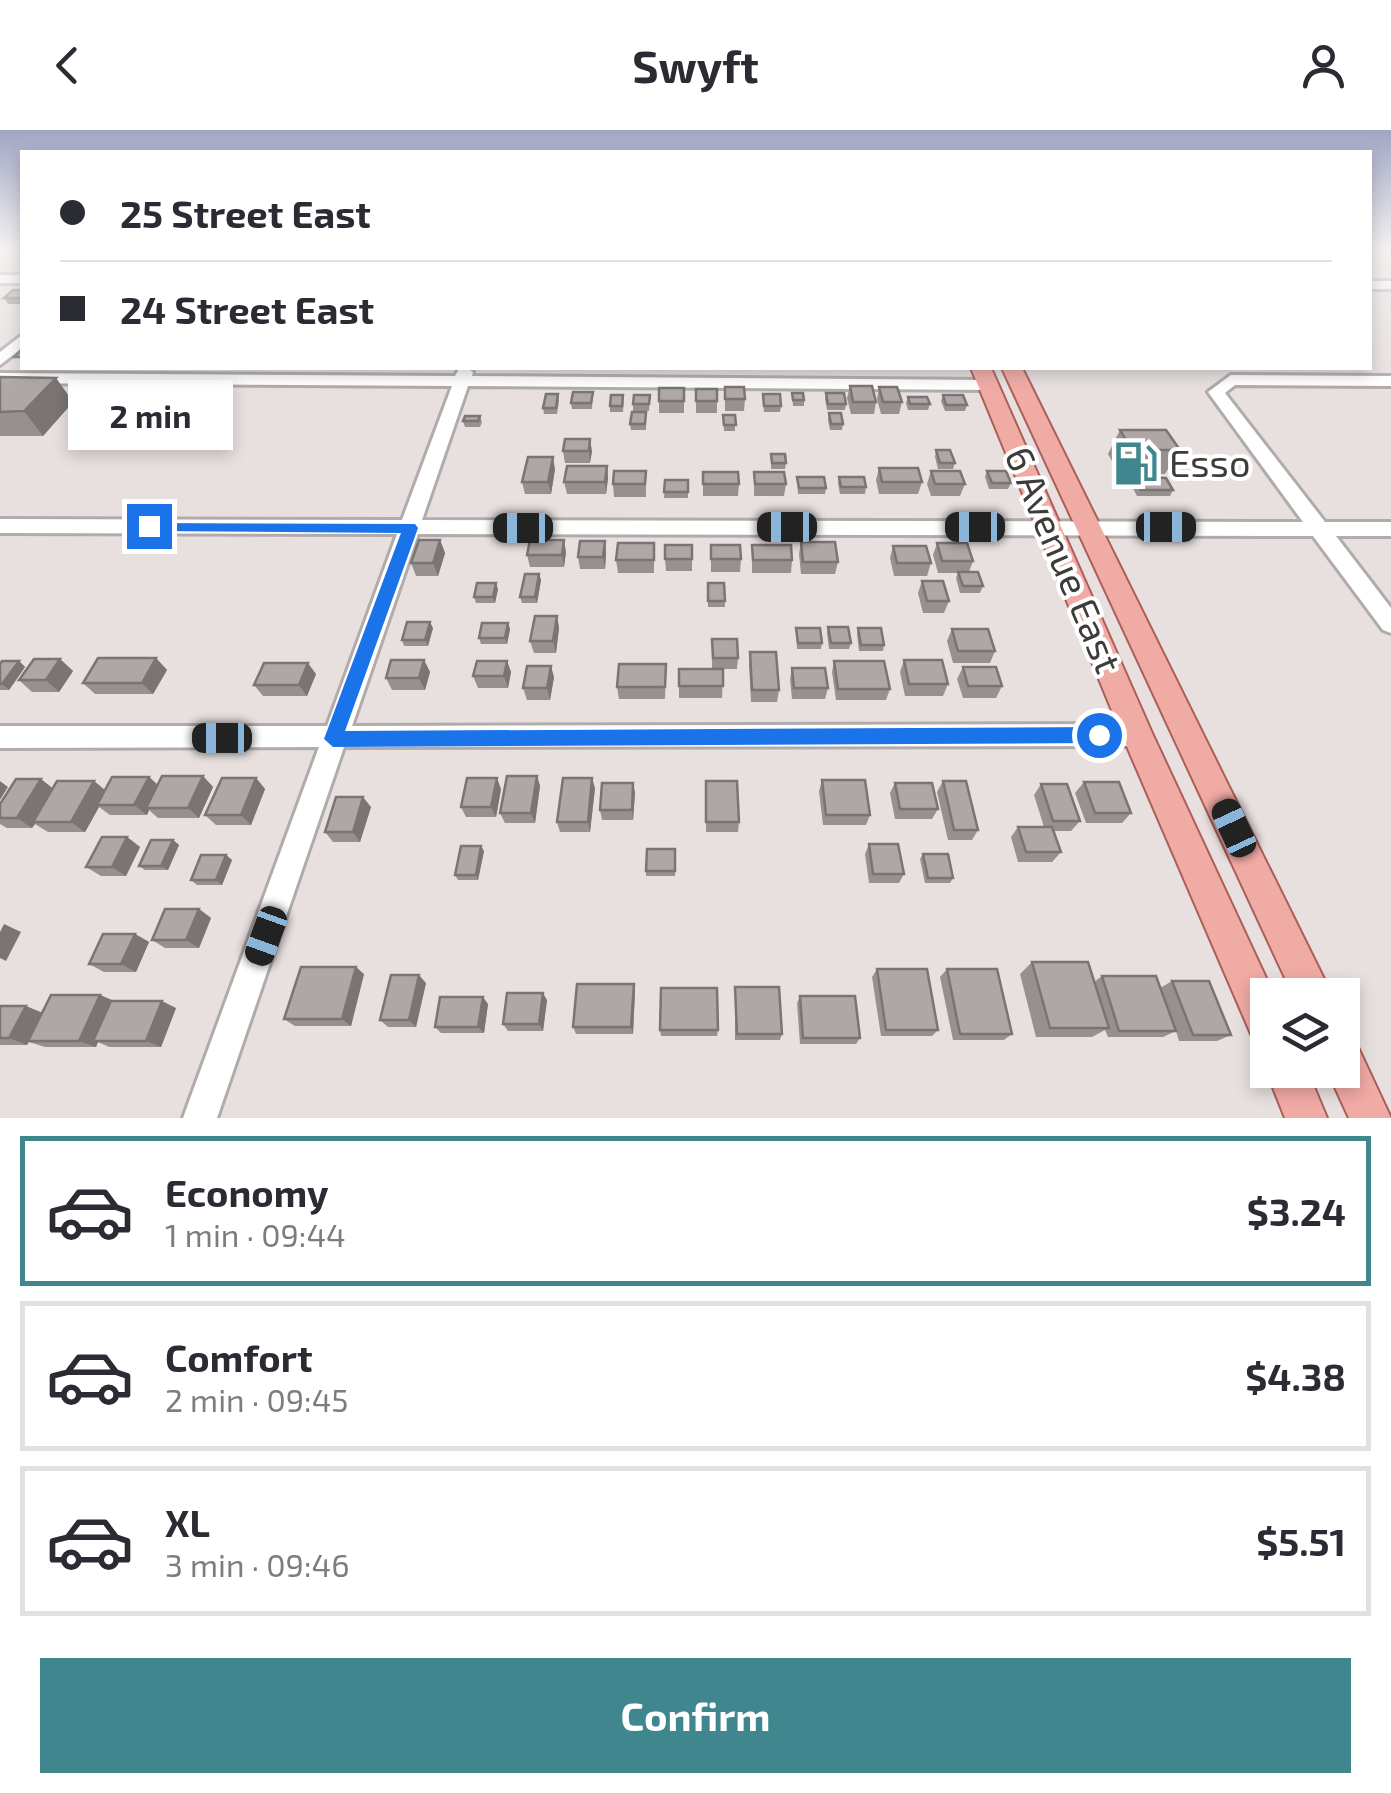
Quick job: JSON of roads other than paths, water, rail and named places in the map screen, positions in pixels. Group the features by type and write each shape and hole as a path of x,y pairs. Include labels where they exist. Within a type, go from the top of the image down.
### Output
{"main road":[{"name":"6 Avenue East","path":"994,373 1088,526 1305,978"},
{"name":"6 Avenue East","path":"994,373 1050,527 1137,735 1250,985"},
{"path":"1294,1088 1306,1118"},
{"path":"1357,1088 1371,1118"}],"street":[{"path":"0,360 20,342"},
{"path":"0,378 994,373"},
{"path":"200,1118 464,375"},
{"path":"1391,381 1232,380 1216,392 1391,624"},
{"path":"0,526 1391,529"},
{"path":"0,737 1137,735"}],"place":[{"name":"Esso","path":"1136,464"}]}
